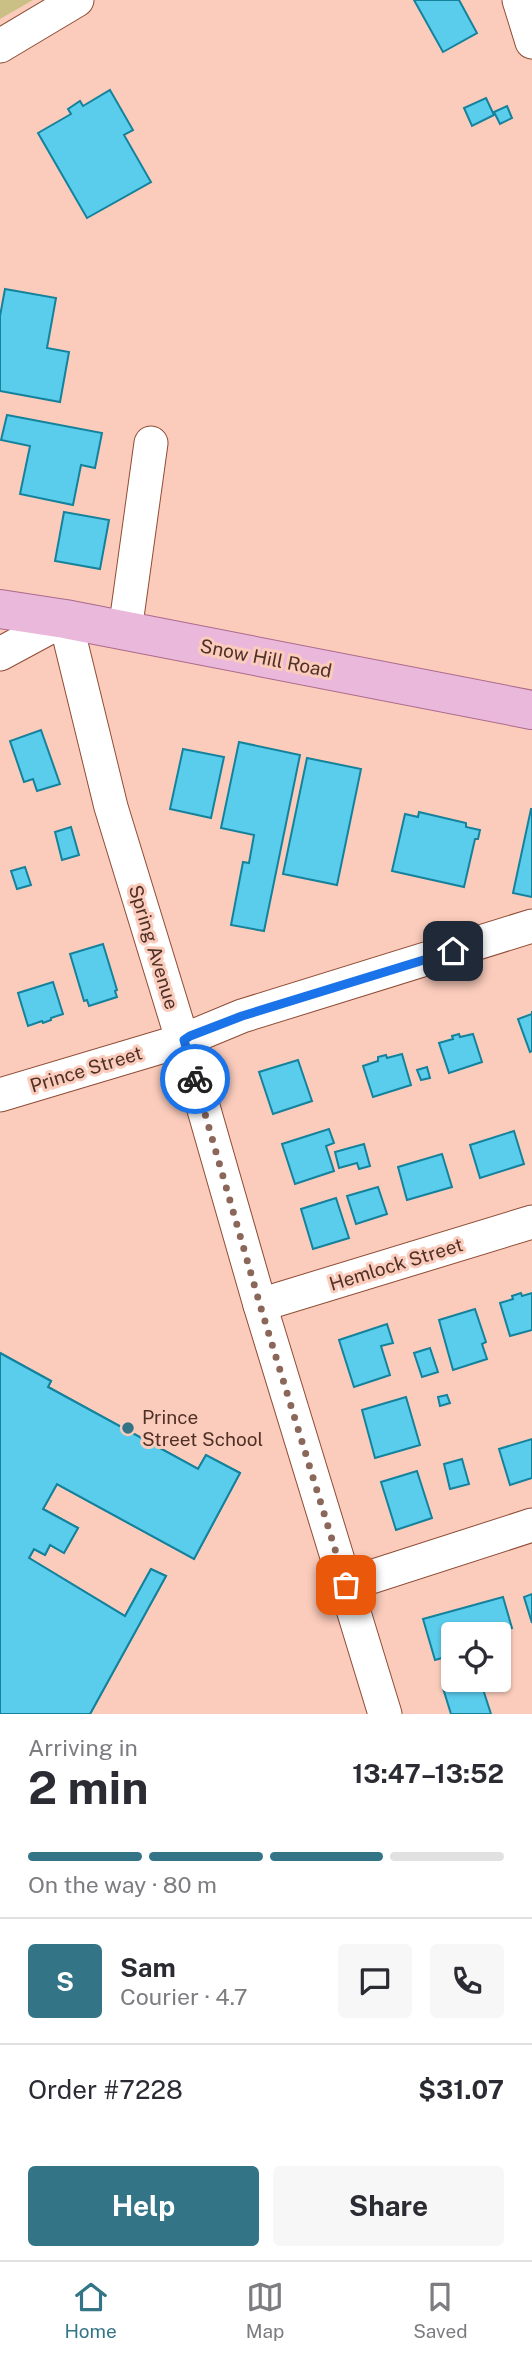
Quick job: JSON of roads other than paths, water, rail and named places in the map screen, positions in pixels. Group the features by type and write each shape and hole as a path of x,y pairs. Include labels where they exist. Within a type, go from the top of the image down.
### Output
{"main road":[{"name":"Snow Hill Road","path":"0,609 65,619 532,710"}],"street":[{"path":"0,46 77,0"},
{"path":"519,0 532,42"},
{"path":"125,631 151,443"},
{"path":"0,654 65,619"},
{"name":"Spring Avenue","path":"65,619 111,807 184,1040 260,1305 385,1714"},
{"name":"Prince Street","path":"0,1095 184,1040 242,1016 532,926"},
{"name":"Hemlock Street","path":"260,1305 532,1222"},
{"path":"346,1585 532,1525"}],"place":[{"name":"Prince Street School","path":"128,1428"}]}
